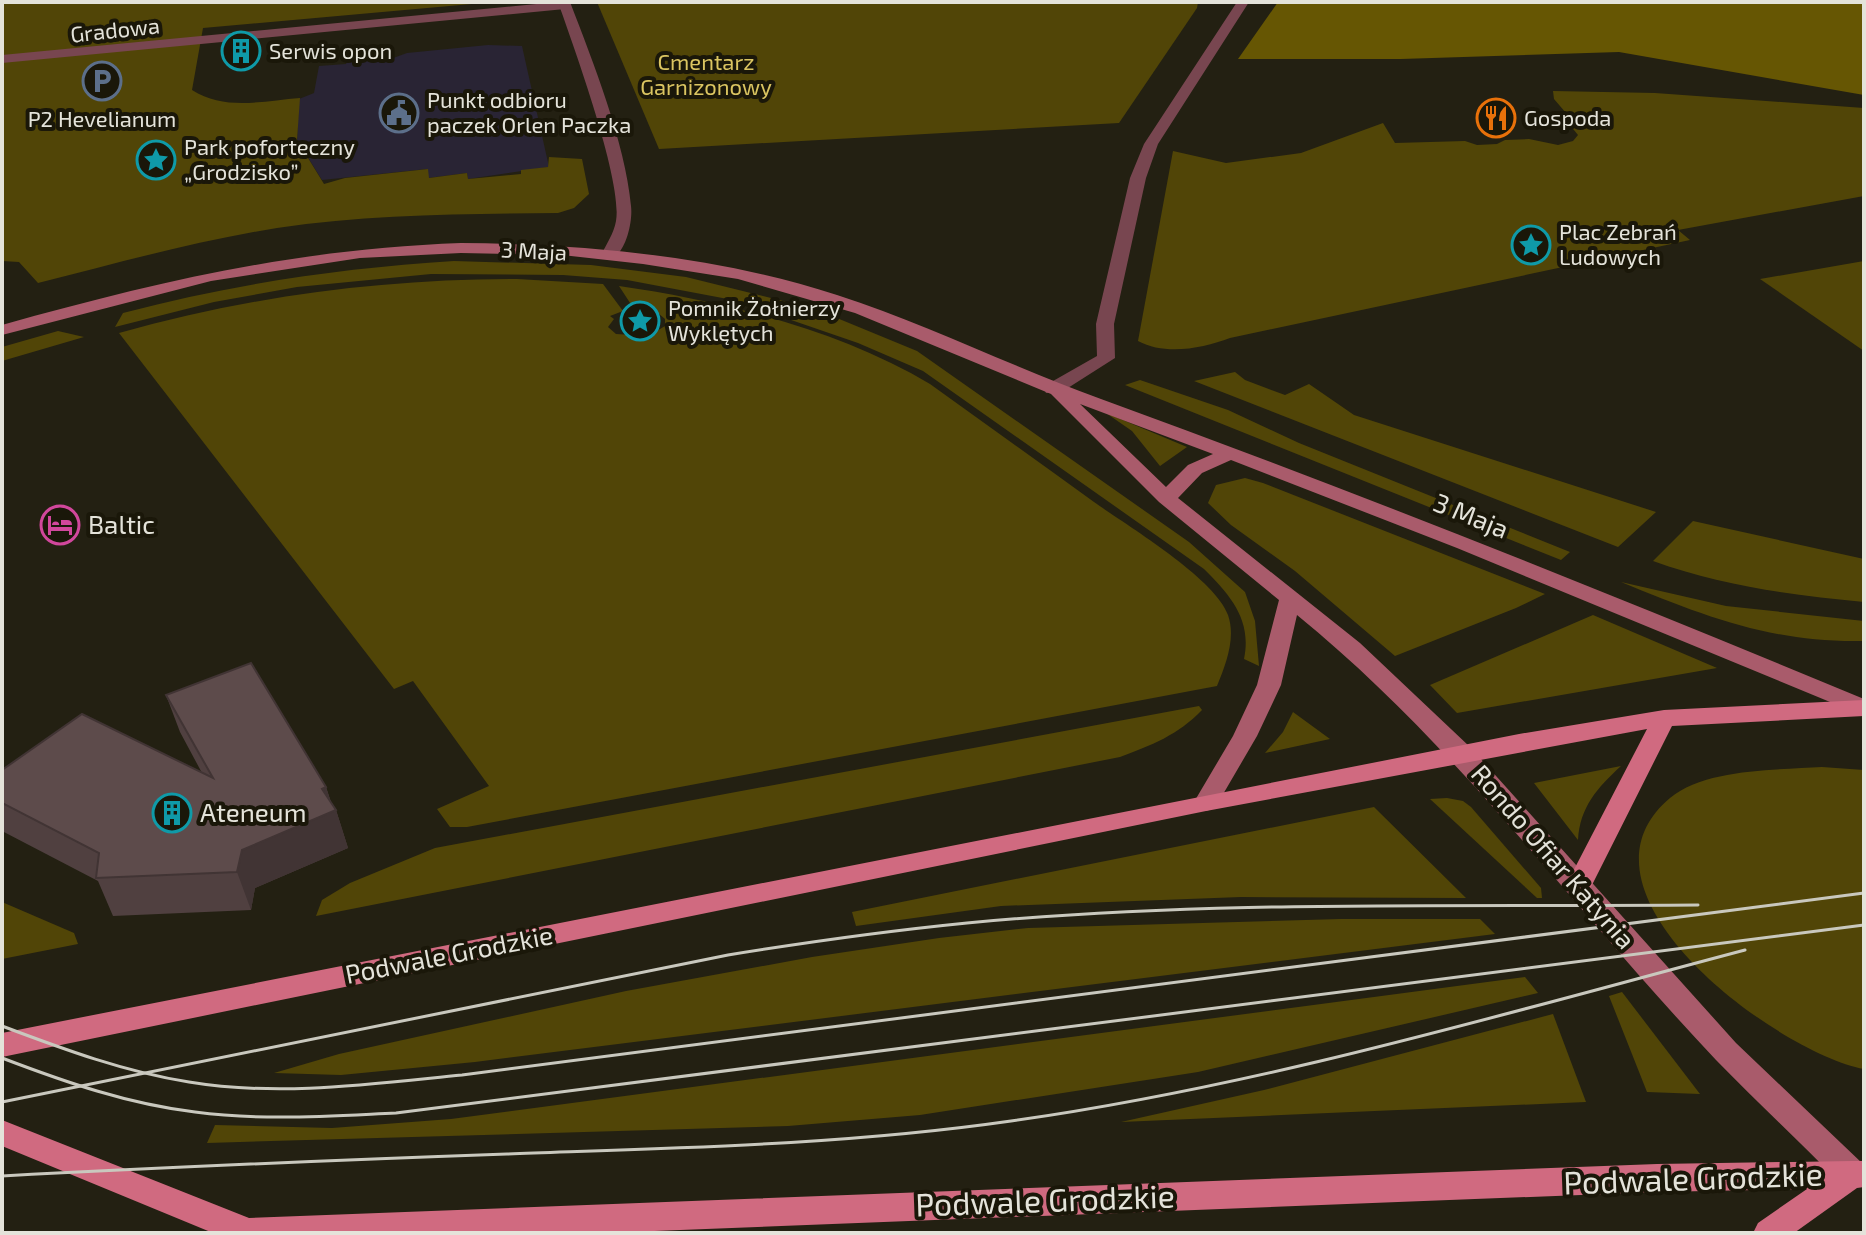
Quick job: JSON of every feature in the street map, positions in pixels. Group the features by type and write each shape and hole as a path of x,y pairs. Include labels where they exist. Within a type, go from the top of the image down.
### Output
{"main road":[{"name":"3 Maja","path":"2,330 213,276 339,257 415,250 496,248 609,255 700,268 805,291 859,308 1053,389 1233,452 1588,592 1864,708"},
{"name":"3 Maja","path":"1053,389 1166,498 1352,648 1461,753"},
{"path":"1166,498 1195,469 1233,452"},
{"path":"1206,802 1245,736 1269,685 1291,597"},
{"name":"Rondo Ofiar Katynia","path":"1461,753 1664,718 1864,708"},
{"path":"1579,885 1664,718"},
{"name":"Rondo Ofiar Katynia","path":"1461,753 1726,1051 1860,1178"},
{"name":"Podwale Grodzkie","path":"2,1045 1461,753"},
{"path":"2,1133 249,1233"},
{"name":"Podwale Grodzkie","path":"239,1233 1657,1178 1860,1178"},
{"path":"1769,1233 1860,1178"}],"street":[{"path":"1053,389 1106,358 1105,324 1138,178 1151,144 1243,2"},
{"path":"565,4 611,148 623,205 625,219 609,255"},
{"name":"Gradowa","path":"2,59 565,4"}],"shaded area":[{"path":"1278,2 1864,2 1864,95 1619,52 1401,59 1238,59"},
{"path":"488,45 522,46 549,167 468,179 467,173 428,178 427,169 322,180 297,140 299,99 314,93 319,66 346,64 349,57 384,55 385,61 407,53"}],"green space":[{"name":"Park poforteczny „Grodzisko”","path":"2,2 494,2 203,28 192,90 217,101 231,103 300,98 297,140 324,184 345,178 428,169 429,178 467,173 468,179 521,174 521,170 548,167 549,157 582,159 589,194 574,208 558,213 382,217 277,228 187,246 38,283 19,262 2,261"},
{"name":"Cmentarz Garnizonowy","path":"597,2 1198,2 1197,8 1119,123 659,149"},
{"path":"1553,91 1655,93 1864,108 1864,196 1678,230 1690,240 1208,345 1172,349 1138,341 1173,151 1226,163 1301,153 1383,123 1395,143 1465,141 1477,145 1529,139 1558,145 1573,141 1578,135 1565,119 1566,113 1554,99"},
{"path":"454,261 591,265 686,277 815,309 917,351 1189,542 1245,592 1255,621 1259,666 1244,659 1246,645 1242,621 1231,599 1204,569 923,371 858,343 733,300 627,280 563,275 431,274 297,287 214,302 115,327 123,313 246,286 370,268"},
{"path":"1864,261 1864,351 1760,279"},
{"path":"517,279 603,284 623,311 610,316 614,319 608,327 616,334 633,335 634,339 647,337 665,326 665,319 658,313 634,309 619,286 699,300 780,320 858,348 930,384 1168,553 1206,585 1220,600 1228,615 1231,633 1229,651 1217,686 467,827 450,827 437,809 489,786 413,681 394,689 119,333 217,309 316,292 416,282"},
{"path":"58,331 84,337 2,361 2,347"},
{"path":"1235,372 1245,380 1285,395 1309,384 1354,415 1656,512 1618,547 1194,381"},
{"path":"1140,380 1228,410 1299,443 1570,552 1561,560 1125,385"},
{"path":"1106,413 1187,447 1160,466 1132,431"},
{"path":"1245,478 1545,594 1395,656 1295,571 1231,525 1208,503 1216,485"},
{"path":"1693,521 1864,559 1864,602 1757,588 1705,577 1653,561"},
{"path":"1621,582 1726,606 1864,621 1864,641 1799,637 1739,625"},
{"path":"1593,615 1717,668 1457,713 1430,685"},
{"path":"1199,706 1202,710 1174,733 1120,757 316,916 322,900 350,883 435,848"},
{"path":"1293,712 1330,739 1265,753 1283,732"},
{"path":"1621,766 1591,799 1582,818 1578,840 1534,783"},
{"path":"1822,767 1864,770 1864,1069 1826,1057 1782,1033 1735,1001 1693,963 1659,921 1641,878 1643,836 1670,798 1685,788 1743,772"},
{"path":"1430,799 1463,801 1471,807 1541,888 1542,898 1537,898"},
{"path":"1374,807 1466,898 1241,897 1001,906 856,926 852,912"},
{"path":"2,902 74,933 78,944 2,959"},
{"path":"1341,919 1480,919 1495,934 475,1062 341,1075 274,1073 339,1054 626,991 812,957 939,938 1028,928"},
{"path":"1525,977 1538,993 1198,1072 920,1115 788,1126 207,1143 215,1125 332,1128 451,1119"},
{"path":"1622,992 1700,1094 1647,1092 1609,996"},
{"path":"1553,1014 1586,1102 1121,1122 1264,1090"}],"building":[{"name":"Ateneum","path":"251,663 326,787 322,789 336,810 242,850 237,872 96,878 99,853 2,803 2,770 82,714 213,778 166,695"}],"tram line":[{"path":"145,1073 223,1086 291,1089 462,1075 1864,893"},
{"path":"145,1073 728,955 967,923 1241,908 1698,905"},
{"path":"82,1086 145,1104 220,1115 270,1117 396,1113 1864,925"},
{"path":"2,1176 760,1144 886,1135 1011,1121 1197,1089 1289,1068 1745,950"},
{"path":"2,1026 145,1073"},
{"path":"2,1058 82,1086"},
{"path":"82,1086 145,1073"},
{"path":"2,1102 82,1086"}],"place":[{"name":"Serwis opon","path":"241,51"},
{"name":"P2 Hevelianum","path":"102,81"},
{"name":"Punkt odbioru paczek Orlen Paczka","path":"399,113"},
{"name":"Gospoda","path":"1496,118"},
{"name":"Park poforteczny „Grodzisko”","path":"156,160"},
{"name":"Plac Zebrań Ludowych","path":"1531,245"},
{"name":"Pomnik Żołnierzy Wyklętych","path":"640,321"},
{"name":"Baltic","path":"60,525"},
{"name":"Ateneum","path":"172,813"}]}
